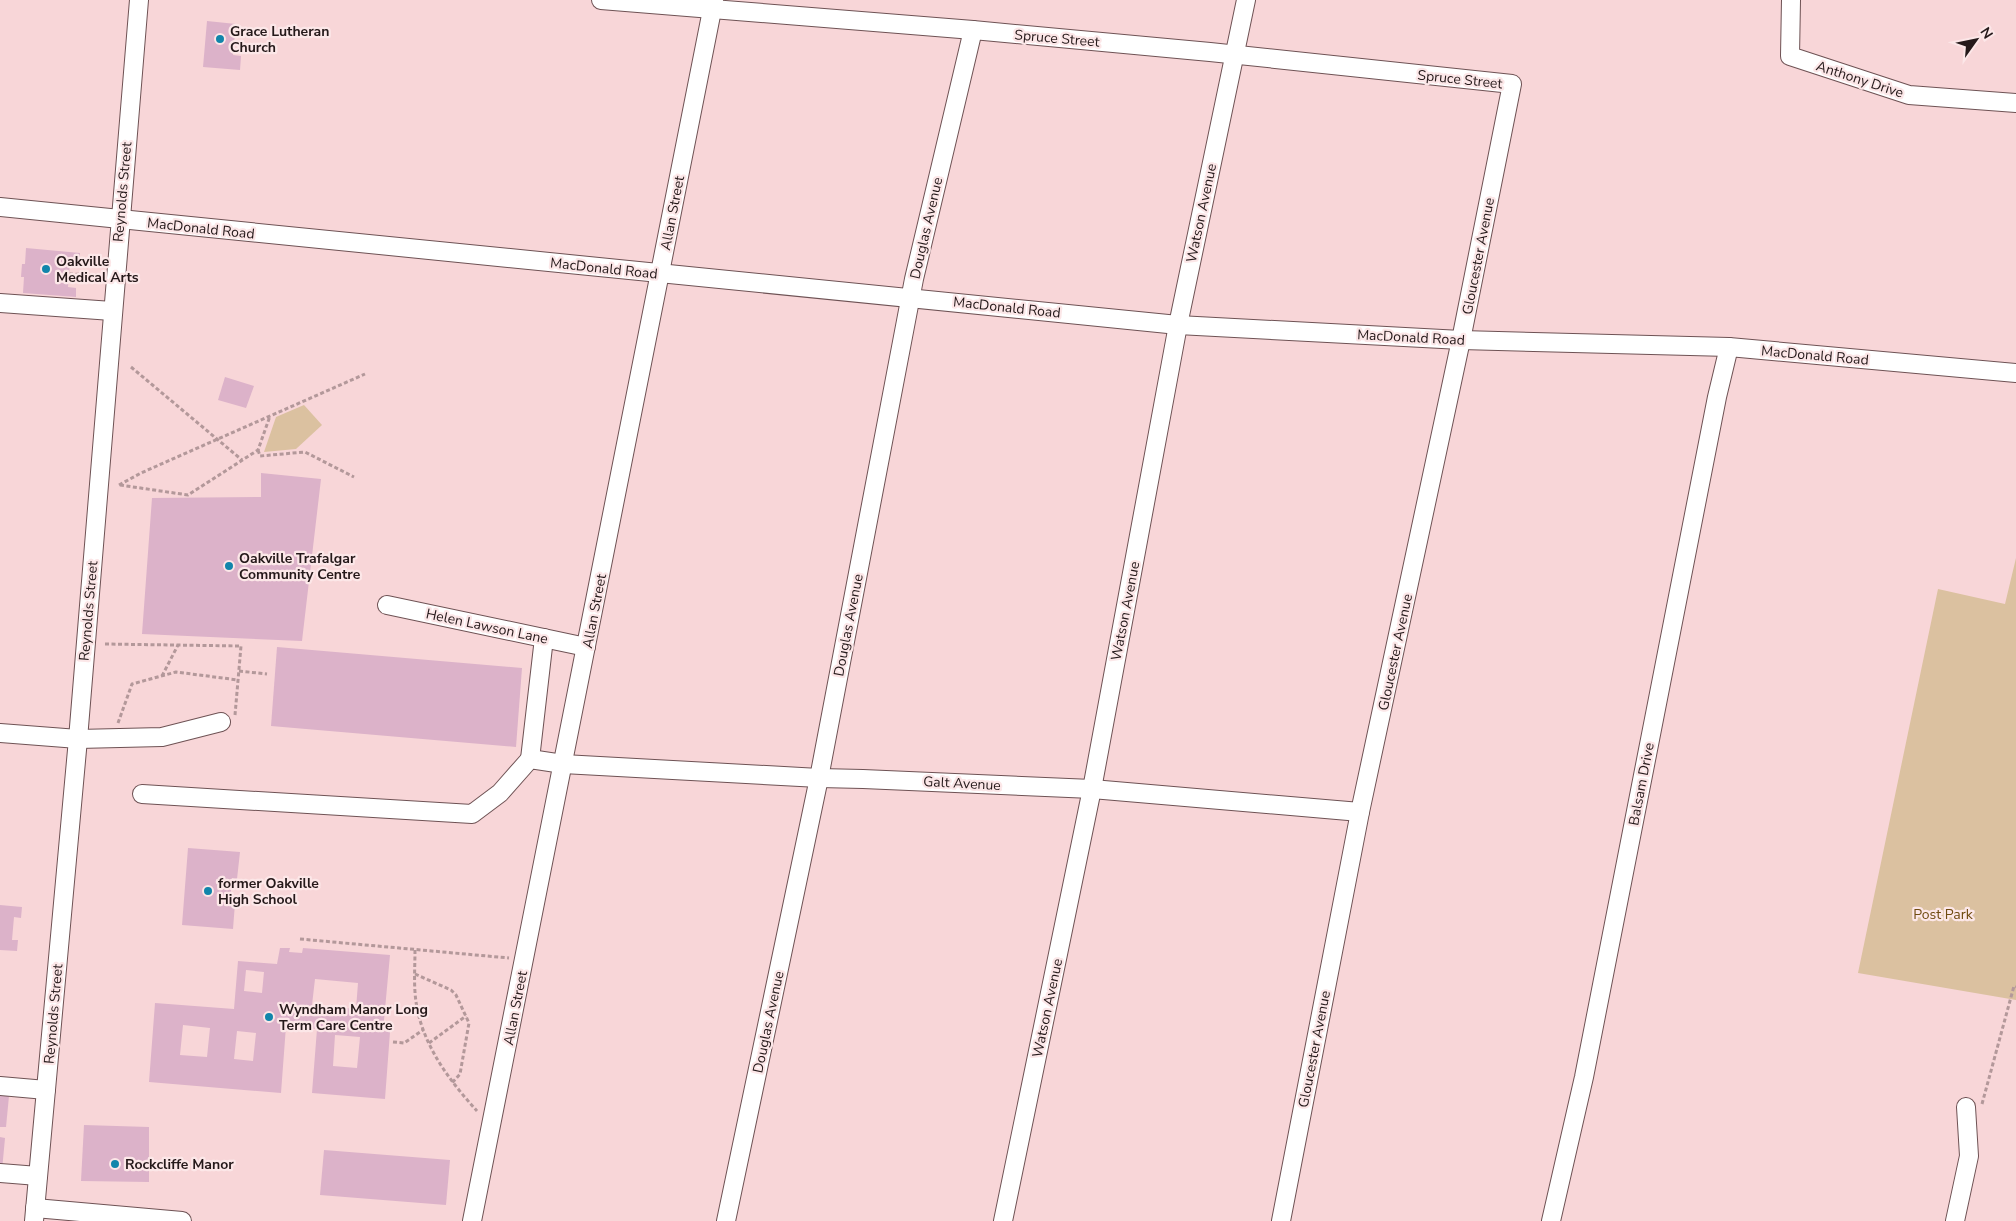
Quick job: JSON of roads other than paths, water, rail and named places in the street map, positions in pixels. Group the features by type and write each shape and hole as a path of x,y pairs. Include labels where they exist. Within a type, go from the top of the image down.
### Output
{"street":[{"name":"Reynolds Street","path":"35,1215 78,739 138,0"},
{"name":"Spruce Street","path":"601,0 713,5 1234,55 1512,84"},
{"name":"Watson Avenue","path":"1003,1221 1092,789 1178,325 1246,0"},
{"name":"Anthony Drive","path":"1791,0 1790,56 1909,95 2016,103"},
{"name":"Allan Street","path":"472,1221 713,5"},
{"name":"Douglas Avenue","path":"726,1221 819,778 911,297 973,30"},
{"name":"Gloucester Avenue","path":"1281,1221 1360,812 1462,340 1512,84"},
{"name":"MacDonald Road","path":"0,207 1178,325 1462,340 1729,347 2016,373"},
{"path":"0,207 0,212"},
{"path":"4,303 112,311"},
{"name":"Balsam Drive","path":"1551,1221 1584,1077 1717,397 1729,347"},
{"name":"Helen Lawson Lane","path":"387,605 586,647"},
{"path":"142,794 472,814 500,793 530,759 544,638"},
{"path":"0,733 78,739 162,737 228,722"},
{"name":"Galt Avenue","path":"530,759 563,764 819,778 1092,789 1360,812"},
{"path":"0,1086 46,1090"},
{"path":"1956,1221 1969,1156 1966,1107"},
{"path":"0,1173 38,1176"},
{"path":"35,1215 182,1221"}],"place":[{"name":"Grace Lutheran Church","path":"220,39"},
{"name":"Oakville Medical Arts","path":"46,269"},
{"name":"Oakville Trafalgar Community Centre","path":"229,566"},
{"name":"former Oakville High School","path":"208,891"},
{"name":"Wyndham Manor Long Term Care Centre","path":"269,1017"},
{"name":"Rockcliffe Manor","path":"115,1164"}],"park label":[{"name":"Post Park","path":"1943,914"}]}
